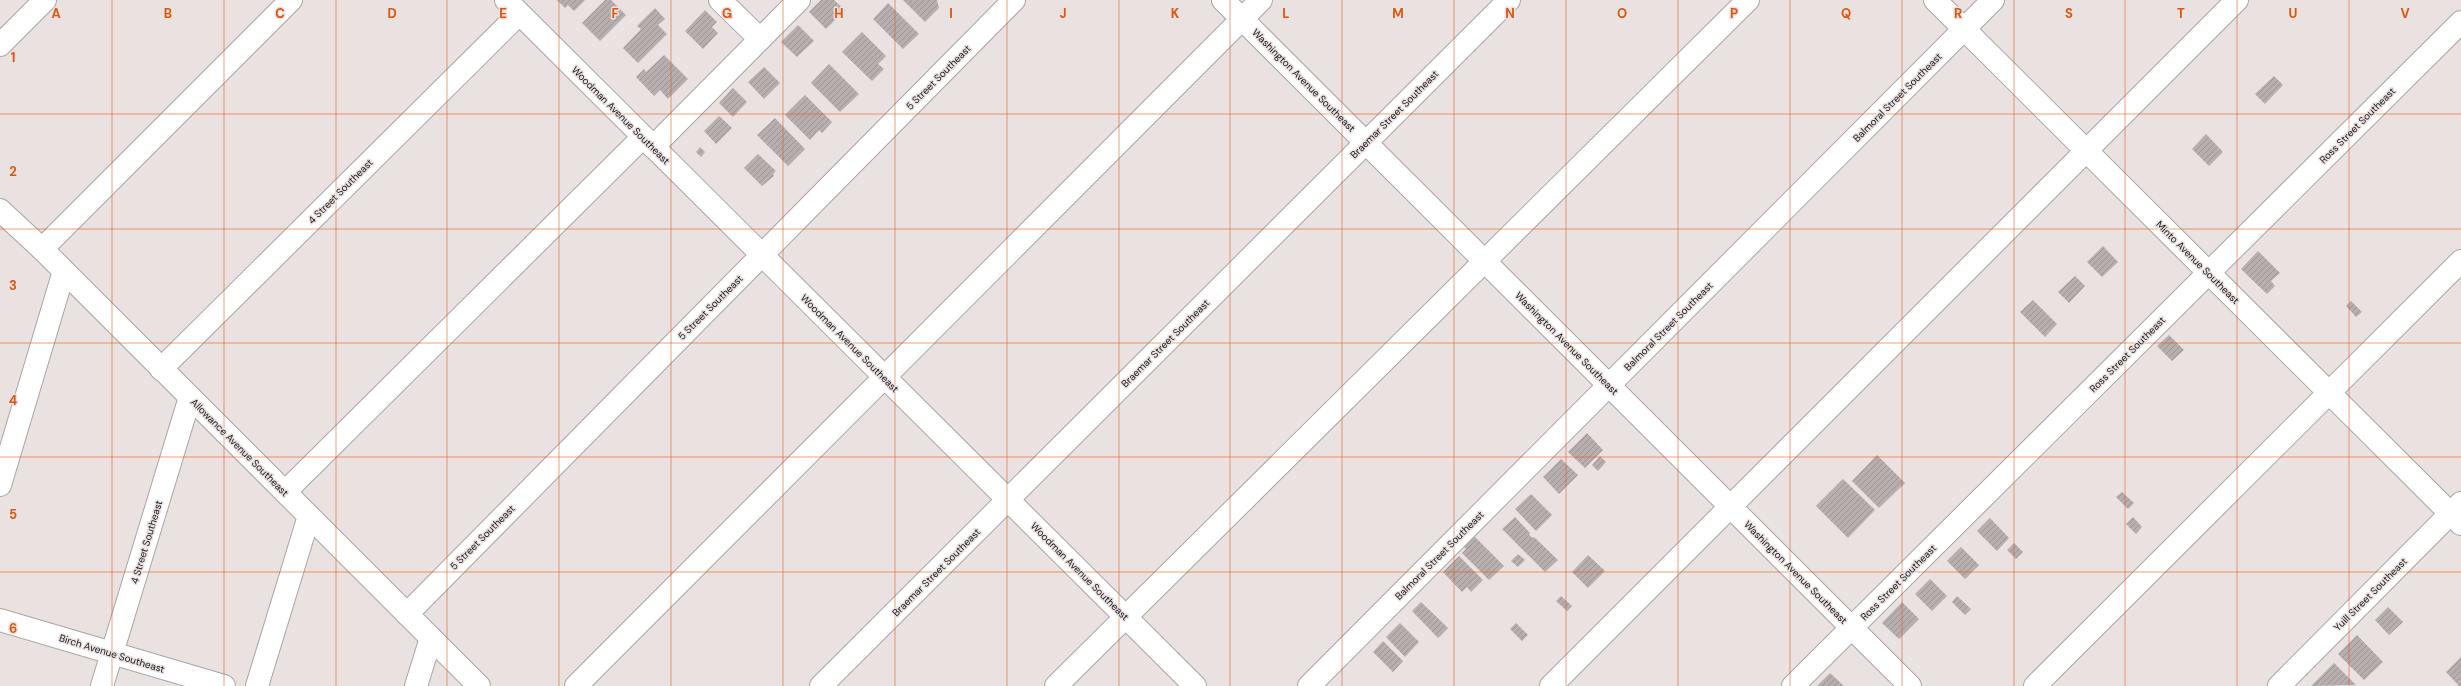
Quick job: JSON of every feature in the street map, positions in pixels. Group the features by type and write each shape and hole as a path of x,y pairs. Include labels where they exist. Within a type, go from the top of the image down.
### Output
{"street":[{"path":"0,45 44,0"},
{"path":"42,249 292,0"},
{"path":"720,0 760,39"},
{"path":"285,492 648,142 760,39 799,0"},
{"name":"5 Street Southeast","path":"407,614 1014,0"},
{"name":"Washington Avenue Southeast","path":"1223,0 1910,686"},
{"path":"576,686 1261,0"},
{"name":"Braemar Street Southeast","path":"821,686 1509,0"},
{"path":"1056,686 1748,0"},
{"name":"Minto Avenue Southeast","path":"1935,0 2329,393 2457,513"},
{"name":"Balmoral Street Southeast","path":"1309,686 1993,0"},
{"path":"1551,686 2237,0"},
{"name":"Woodman Avenue Southeast","path":"512,7 1195,686"},
{"name":"4 Street Southeast","path":"161,369 512,7"},
{"name":"Ross Street Southeast","path":"1793,686 2461,22"},
{"name":"Allowance Avenue Southeast","path":"0,210 42,249 479,686"},
{"path":"2035,686 2461,261"},
{"path":"0,485 64,271"},
{"name":"4 Street Southeast","path":"102,686 190,397"},
{"name":"Yuill Street Southeast","path":"2279,686 2457,513"},
{"path":"257,686 309,516"},
{"name":"Birch Avenue Southeast","path":"0,620 224,686"},
{"path":"416,686 431,638"}],"building":[{"path":"557,0 585,0 574,11 568,5 565,8"},
{"path":"605,0 611,0 626,15 600,41 582,23"},
{"path":"821,0 834,0 845,10 826,29 809,12"},
{"path":"903,0 937,0 939,8 925,22"},
{"path":"888,3 919,34 903,49 873,19"},
{"path":"655,8 665,19 658,25 667,34 638,63 623,48 641,29 637,26"},
{"path":"705,10 717,22 712,27 718,33 703,49 685,31"},
{"path":"798,25 814,41 797,57 781,42"},
{"path":"862,32 886,56 878,64 884,69 872,81 842,52"},
{"path":"664,55 688,79 668,99 660,90 654,96 636,77 644,69 646,72"},
{"path":"829,64 859,94 840,112 811,83"},
{"path":"764,67 780,83 764,99 748,82"},
{"path":"2274,76 2283,85 2265,104 2255,94"},
{"path":"733,88 747,102 733,117 719,103"},
{"path":"805,95 832,122 822,133 819,130 810,140 785,115"},
{"path":"719,116 732,128 716,144 704,131"},
{"path":"775,118 805,149 788,166 757,135"},
{"path":"2206,134 2223,152 2209,166 2192,149"},
{"path":"700,147 705,152 701,157 696,152"},
{"path":"758,154 776,171 773,174 774,176 762,186 744,168"},
{"path":"2103,246 2118,262 2102,277 2087,262"},
{"path":"2258,251 2280,273 2271,281 2275,286 2267,294 2241,269"},
{"path":"2075,276 2085,286 2069,303 2058,292"},
{"path":"2033,300 2057,324 2045,337 2020,312"},
{"path":"2351,301 2362,312 2356,317 2346,306"},
{"path":"2169,335 2184,350 2172,361 2157,346"},
{"path":"1587,433 1603,450 1585,468 1568,452"},
{"path":"1877,455 1905,483 1879,508 1852,481"},
{"path":"1600,456 1606,462 1598,471 1592,465"},
{"path":"1561,459 1578,475 1559,494 1543,477"},
{"path":"1843,479 1875,510 1848,538 1816,506"},
{"path":"2122,492 2134,503 2128,509 2116,497"},
{"path":"1531,494 1552,515 1536,531 1515,509"},
{"path":"1515,517 1530,533 1529,535 1533,538 1534,537 1558,560 1545,572 1502,529"},
{"path":"2133,517 2142,527 2136,534 2126,524"},
{"path":"1990,518 2009,538 1997,551 1977,531"},
{"path":"1473,535 1504,566 1489,580 1462,553 1466,549 1463,546"},
{"path":"2014,543 2023,552 2016,559 2007,550"},
{"path":"1961,547 1979,565 1965,579 1947,561"},
{"path":"1518,554 1525,560 1518,567 1511,561"},
{"path":"1588,555 1605,571 1588,588 1572,572"},
{"path":"1459,556 1483,580 1471,592 1467,587 1462,592 1443,572"},
{"path":"1930,579 1947,596 1932,611 1915,594"},
{"path":"1561,596 1572,606 1567,611 1556,601"},
{"path":"1957,596 1971,609 1965,615 1952,602"},
{"path":"1421,602 1448,628 1438,638 1412,611"},
{"path":"1902,602 1919,619 1899,639 1882,623"},
{"path":"2388,607 2403,622 2389,635 2375,620"},
{"path":"1400,623 1419,642 1405,657 1386,637"},
{"path":"1516,623 1528,635 1522,641 1510,629"},
{"path":"2357,635 2383,662 2364,680 2338,654"},
{"path":"1383,641 1403,661 1393,672 1373,652"},
{"path":"2461,657 2461,686 2459,686 2446,672"},
{"path":"2334,663 2356,685 2311,686"},
{"path":"1830,673 1844,686 1817,686"}]}
